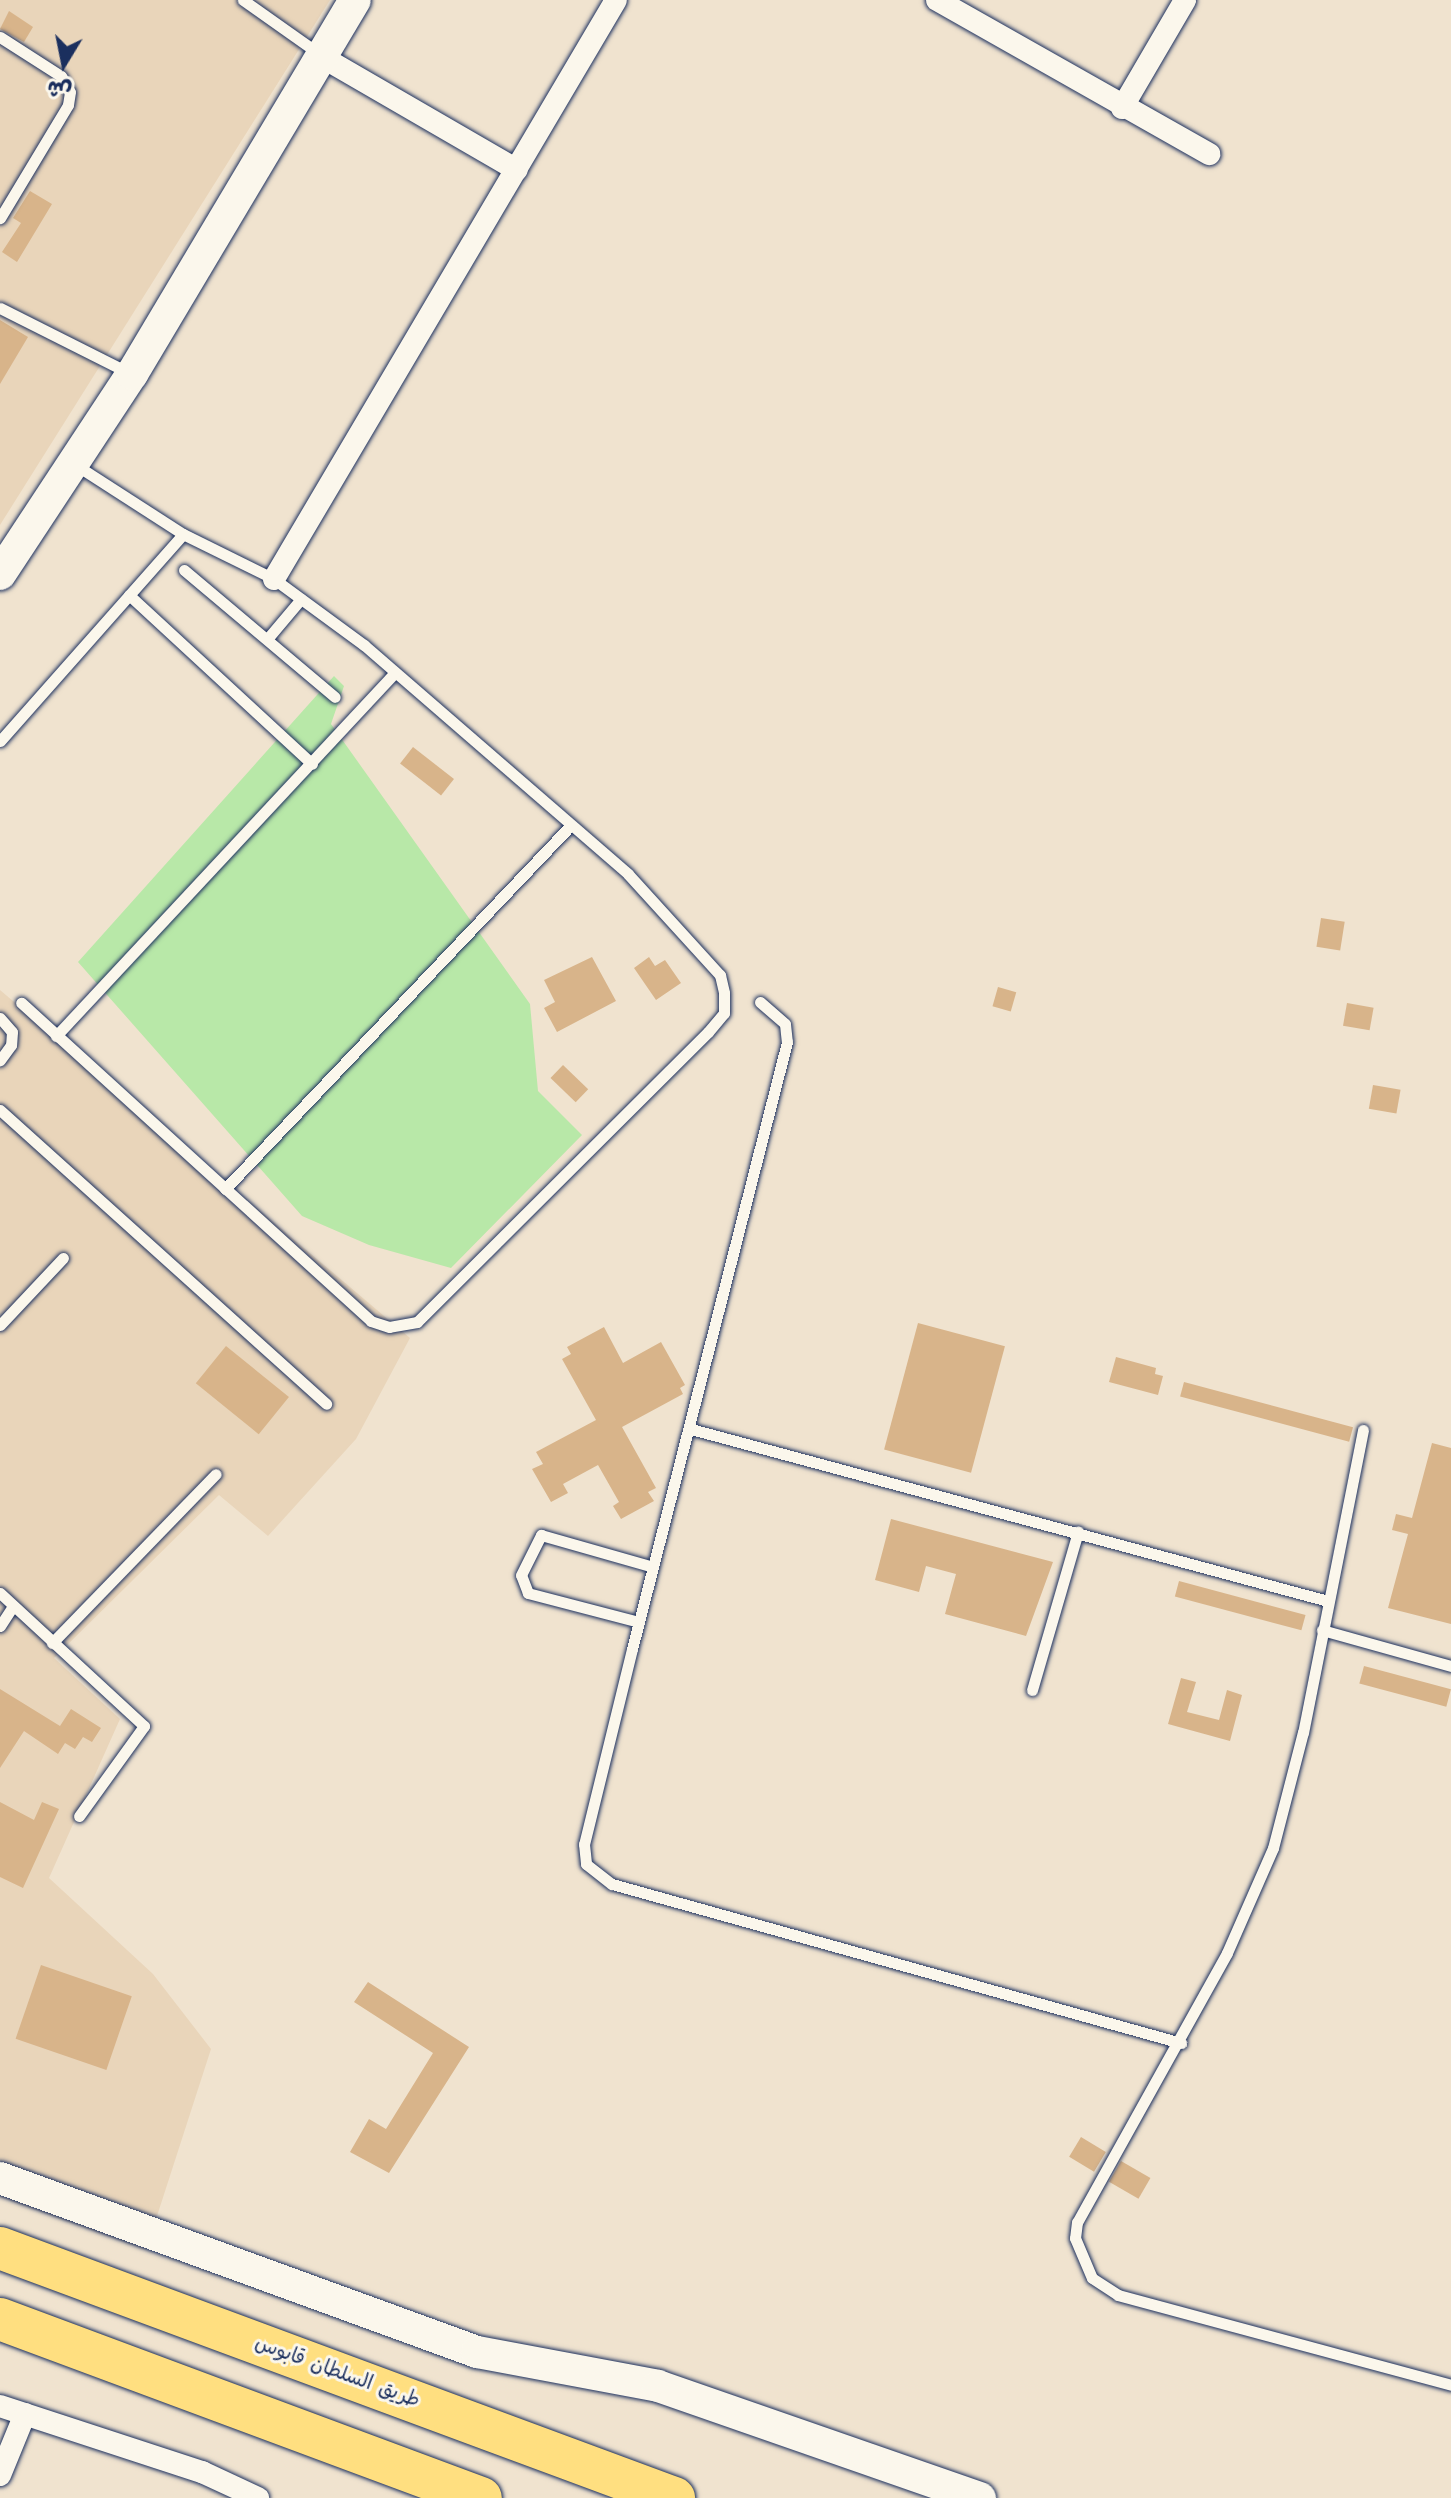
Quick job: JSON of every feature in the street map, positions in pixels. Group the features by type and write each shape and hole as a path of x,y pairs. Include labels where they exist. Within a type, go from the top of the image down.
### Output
{"highway":[{"name":"طريق السلطان قابوس","path":"0,2248 674,2498"},
{"path":"0,2319 481,2498"},
{"path":"417,2474 463,2498"}],"street":[{"path":"0,574 132,374 355,0"},
{"path":"274,579 616,0"},
{"path":"937,0 1122,108 1209,154"},
{"path":"1122,108 1185,0"},
{"path":"322,57 517,170"},
{"path":"0,2178 477,2352 658,2386 980,2498"},
{"path":"0,2406 202,2472 258,2498"},
{"path":"0,2475 25,2414"}],"lane":[{"path":"243,0 322,57"},
{"path":"0,37 61,76 70,92 68,105 0,218"},
{"path":"0,308 132,374"},
{"path":"21,1003 371,1321 405,1326 417,1322 724,1013 720,975 628,874 395,672 274,579 183,534 73,463"},
{"path":"0,741 183,534"},
{"path":"184,570 335,697"},
{"path":"129,595 312,764"},
{"path":"268,638 301,599"},
{"path":"56,1036 395,672"},
{"path":"225,1189 571,825"},
{"path":"760,1002 785,1024 787,1042 691,1429 639,1622 584,1844 584,1859 595,1875 612,1884 1181,2043"},
{"path":"0,1018 12,1032 11,1045 0,1060"},
{"path":"0,1110 326,1404"},
{"path":"0,1325 63,1258"},
{"path":"691,1429 1328,1601"},
{"path":"1363,1430 1273,1848 1227,1953 1181,2043 1077,2222 1077,2251 1092,2278 1134,2300 1451,2385"},
{"path":"52,1643 216,1474"},
{"path":"1032,1690 1078,1532"},
{"path":"639,1622 528,1593 521,1575 541,1535 653,1567"},
{"path":"0,1593 144,1726 79,1816"},
{"path":"0,1626 13,1606"},
{"path":"1322,1630 1451,1666"}],"shaded area":[{"path":"0,0 330,0 0,525"},
{"path":"0,990 410,1338 356,1439 268,1536 219,1495 54,1658 120,1719 49,1878 153,1974 211,2049 146,2250 0,2197"}],"green space":[{"path":"334,676 344,686 331,724 530,1004 538,1091 582,1135 451,1268 369,1245 302,1216 78,962"}],"building":[{"path":"9,11 33,27 24,42 0,29"},
{"path":"30,191 52,204 17,262 2,252 21,223 13,218"},
{"path":"0,320 28,337 0,384"},
{"path":"413,747 454,779 441,796 400,764"},
{"path":"1321,918 1345,922 1340,950 1316,947"},
{"path":"592,957 616,1001 557,1032 544,1008 555,1002 544,980"},
{"path":"649,957 655,966 665,960 681,983 656,1000 634,968"},
{"path":"998,987 1016,992 1011,1011 992,1006"},
{"path":"1347,1003 1374,1008 1370,1030 1343,1026"},
{"path":"563,1065 588,1089 576,1102 550,1078"},
{"path":"1373,1085 1401,1090 1396,1113 1369,1109"},
{"path":"918,1323 1005,1346 971,1473 884,1450"},
{"path":"604,1327 623,1363 661,1342 685,1385 680,1388 683,1394 622,1427 656,1488 648,1492 654,1501 621,1519 613,1506 619,1502 598,1465 563,1484 568,1493 551,1502 532,1469 543,1464 536,1452 596,1420 562,1359 571,1354 567,1347"},
{"path":"226,1346 289,1397 259,1434 196,1383"},
{"path":"1116,1357 1156,1368 1155,1374 1163,1376 1158,1395 1109,1382"},
{"path":"1184,1382 1353,1427 1349,1442 1180,1396"},
{"path":"1432,1443 1451,1448 1451,1624 1388,1608 1408,1534 1392,1530 1396,1514 1412,1518"},
{"path":"891,1519 1053,1562 1026,1636 945,1614 956,1574 926,1566 919,1592 875,1580"},
{"path":"1179,1581 1306,1615 1301,1630 1175,1596"},
{"path":"1364,1666 1451,1689 1446,1707 1359,1683"},
{"path":"1181,1678 1196,1682 1187,1712 1219,1720 1227,1690 1242,1695 1230,1741 1168,1724"},
{"path":"0,1689 60,1726 71,1709 101,1728 92,1742 83,1737 75,1749 65,1743 58,1754 24,1731 0,1768"},
{"path":"0,1802 34,1820 42,1802 59,1809 23,1888 0,1877"},
{"path":"41,1965 132,1996 106,2070 16,2039"},
{"path":"368,1982 469,2047 389,2173 350,2152 369,2119 386,2129 433,2053 354,2002"},
{"path":"1081,2137 1106,2152 1094,2172 1069,2157"},
{"path":"1121,2161 1150,2178 1138,2199 1109,2182"}]}
